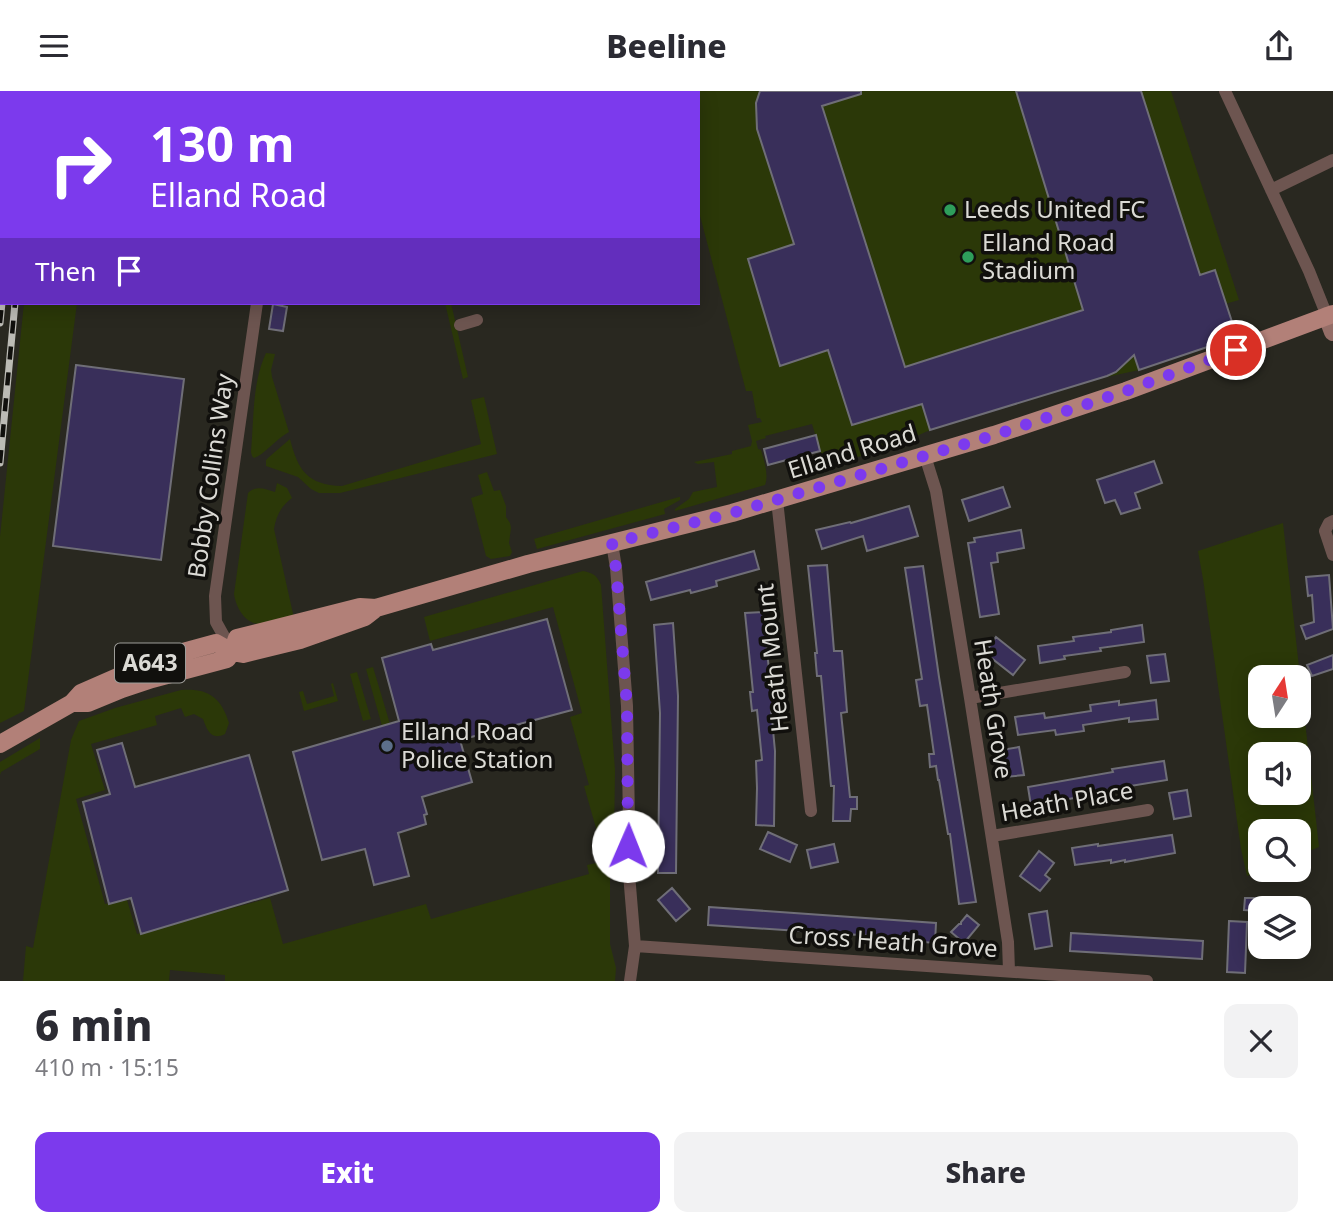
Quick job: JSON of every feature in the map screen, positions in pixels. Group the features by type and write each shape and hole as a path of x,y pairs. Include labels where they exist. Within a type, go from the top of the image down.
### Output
{"main road":[{"name":"Elland Road","path":"0,744 72,703 88,703 132,685 227,659 237,638 359,607 376,608 502,571 777,500 995,435 1331,321"}],"street":[{"path":"1225,91 1331,321"},
{"path":"1271,190 1333,160"},
{"name":"Bobby Collins Way","path":"232,652 216,621 215,596 257,305"},
{"path":"460,325 477,320"},
{"name":"Heath Grove","path":"925,456 936,491 970,698 1008,942 1009,971"},
{"name":"Heath Mount","path":"777,500 811,811"},
{"path":"1333,521 1325,531 1333,555"},
{"path":"612,543 626,694 628,862 635,946 630,981"},
{"path":"970,698 1125,673"},
{"name":"Heath Place","path":"992,836 1148,810"},
{"name":"Cross Heath Grove","path":"635,946 1147,981"}],"green space":[{"name":"Elland Road Stadium","path":"700,91 1171,91 1239,300 1225,304 1237,338 1139,370 1093,380 930,430 890,448 825,466 812,424 765,436 766,438 756,441 766,467 765,485 675,511 693,492 717,487 714,462 694,462 732,454 732,451 751,446 748,425 762,422 757,418 752,391 746,391 700,216"},
{"path":"24,305 77,305 24,711 0,723 0,537"},
{"path":"445,305 451,305 468,377 463,379"},
{"path":"266,353 275,354 272,377 289,432 254,458 251,452 254,401 258,376"},
{"path":"484,397 497,454 340,493 319,493 298,477 266,466 266,460 290,439 306,474 320,483 342,486 481,444 471,400"},
{"path":"487,472 494,491 500,490 511,528 510,556 491,559 486,556 471,498 483,494 478,475"},
{"path":"277,483 287,488 292,498 280,512 274,529 294,618 258,624 242,613 234,594 248,493 257,488 275,492"},
{"path":"680,497 680,500 664,509 665,514 537,549 534,539"},
{"path":"1283,523 1299,665 1248,665 1248,728 1306,728 1307,742 1248,742 1248,805 1311,805 1311,775 1319,847 1311,850 1311,819 1248,819 1247,876 1241,849 1198,551"},
{"path":"583,571 594,575 601,585 615,770 614,838 600,842 584,786 589,785 570,717 582,713 553,607 430,641 424,617"},
{"path":"373,667 390,724 382,726 366,669"},
{"path":"357,672 371,719 363,721 350,674"},
{"path":"333,683 338,701 304,711 299,692 303,691 307,704 334,696"},
{"path":"181,690 206,693 217,701 229,723 225,734 213,735 203,719 194,714 185,717 181,708 155,716 157,725 91,744 105,790 76,799 105,904 127,900 137,934 270,898 283,944 426,904 431,919 589,874 587,865 610,860 610,944 616,968 615,981 225,981 225,975 170,970 169,981 23,981 26,946 33,948 71,740 79,721"},
{"path":"40,738 40,749 0,775 0,762"}],"building":[{"path":"760,91 861,91 861,94 822,106 905,367 1083,310 1016,91 1141,91 1200,275 1215,270 1237,337 1139,370 1134,355 1116,372 1107,376 930,430 922,404 852,425 828,350 780,366 748,259 794,244 757,129 756,103"},
{"path":"273,305 287,307 283,331 269,329"},
{"path":"76,365 184,379 161,560 53,546"},
{"path":"816,435 820,451 768,465 764,449"},
{"path":"1154,461 1162,483 1135,493 1140,508 1121,514 1115,500 1105,503 1097,480"},
{"path":"1003,487 1010,507 969,521 962,500"},
{"path":"909,506 918,536 867,551 863,536 822,549 816,530"},
{"path":"1021,530 1024,548 997,553 998,562 991,563 999,614 980,617 968,543 975,542 974,538"},
{"path":"754,551 759,569 716,581 717,586 651,600 646,582"},
{"path":"827,565 834,651 842,651 847,712 841,713 850,797 857,797 857,809 851,809 850,821 833,821 834,786 831,786 821,676 817,676 808,566"},
{"path":"923,566 976,902 959,904 950,834 939,780 936,766 930,767 929,754 934,754 927,705 920,706 916,680 922,679 905,568"},
{"path":"1329,575 1333,629 1306,639 1301,626 1314,622 1312,595 1308,596 1306,577"},
{"path":"763,612 773,709 774,826 756,825 756,761 762,760 757,710 752,711 750,692 753,692 745,613"},
{"name":"Elland Road Police Station","path":"547,619 572,710 460,740 472,782 422,797 427,814 424,815 426,824 398,833 409,876 374,885 365,849 322,860 293,752 399,721 382,658 431,644 433,650"},
{"path":"673,623 678,696 676,873 658,873 660,713 654,625"},
{"path":"1142,625 1144,642 1100,648 1101,651 1064,656 1065,659 1040,663 1038,646 1074,641 1073,637"},
{"path":"996,637 1025,660 1013,675 985,653"},
{"path":"1165,654 1169,681 1151,683 1147,656"},
{"path":"1333,655 1333,669 1312,676 1311,665 1307,665"},
{"path":"1156,700 1158,719 1129,722 1129,718 1083,725 1084,731 1056,735 1055,730 1018,735 1015,717 1044,713 1045,718 1091,711 1090,705 1119,701 1119,705"},
{"path":"122,743 135,787 249,755 288,890 141,934 131,898 109,904 83,802 110,794 97,750"},
{"path":"1019,747 1024,775 1005,777 1001,750"},
{"path":"1164,761 1167,780 1031,806 1028,787"},
{"path":"1187,790 1191,816 1174,819 1169,793"},
{"path":"768,832 797,845 790,862 760,849"},
{"path":"1172,835 1175,853 1125,862 1111,863 1111,860 1075,865 1072,848"},
{"path":"834,844 838,862 811,868 807,850"},
{"path":"1039,851 1054,863 1045,875 1050,879 1040,891 1020,876"},
{"path":"672,888 690,909 676,921 658,900"},
{"path":"1245,898 1248,898 1248,910 1244,910"},
{"path":"709,907 936,923 935,943 874,936 708,925"},
{"path":"1047,911 1052,946 1035,949 1029,914"},
{"path":"967,915 979,925 964,943 951,932"},
{"path":"1229,921 1247,922 1245,973 1227,972"},
{"path":"1071,933 1203,941 1202,959 1070,951"}],"railway":[{"path":"0,323 2,305"},
{"path":"0,463 15,305"}],"place":[{"name":"Leeds United FC","path":"950,210"},
{"name":"Elland Road Stadium","path":"968,257"},
{"name":"Elland Road Police Station","path":"387,746"}],"route":[{"path":"628,846 627,706 612,543 732,513 995,435 1236,350"}]}
